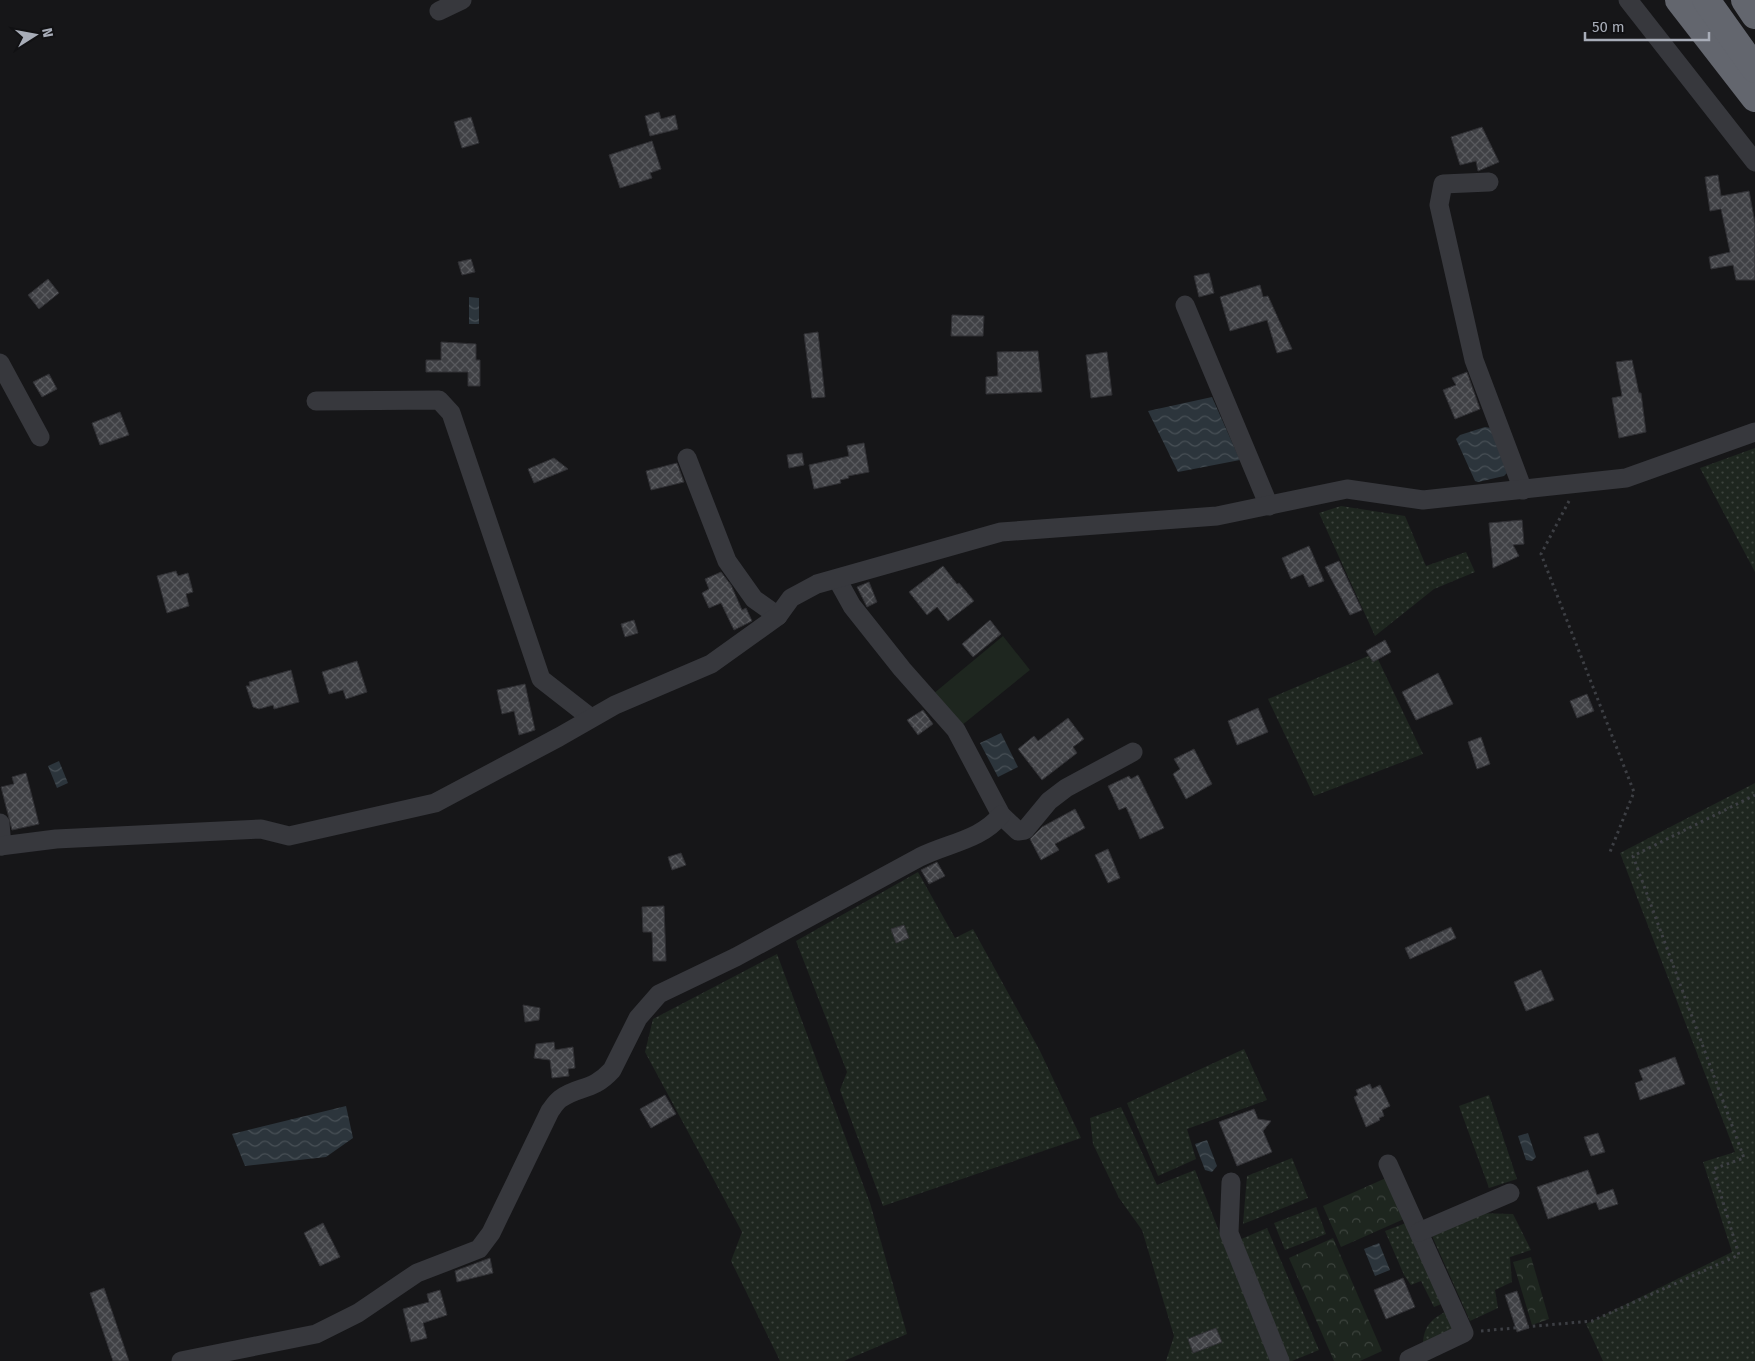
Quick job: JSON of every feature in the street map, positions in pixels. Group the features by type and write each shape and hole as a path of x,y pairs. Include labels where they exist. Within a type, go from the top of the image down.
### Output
{"highway":[{"path":"1679,0 1755,98"},
{"path":"1706,0 1755,69"},
{"path":"1745,0 1755,15"}],"street":[{"path":"439,11 462,0"},
{"path":"1628,0 1755,162"},
{"path":"1489,182 1443,184 1439,204 1474,360 1523,490"},
{"path":"1184,305 1269,506"},
{"path":"0,363 40,437"},
{"path":"316,401 439,400 451,413 541,679 591,718"},
{"path":"0,823 1,846 56,839 260,829 289,836 410,811 435,803 614,704 710,664 778,616 791,598 802,591 837,578 1001,532 1217,516 1347,488 1424,500 1626,478 1755,432"},
{"path":"687,458 727,561 754,599 778,616"},
{"path":"837,578 852,606 902,669 956,730 1002,815 1018,831 1025,830 1049,801 1066,788 1133,752"},
{"path":"181,1361 316,1334 358,1312 417,1273 479,1248 491,1233 550,1111 560,1099 588,1088 612,1070 638,1018 659,994 736,957 920,857 949,844 980,834 1002,815"},
{"path":"1388,1164 1464,1333 1409,1360"},
{"path":"1231,1182 1230,1233 1280,1361"},
{"path":"1419,1232 1510,1194"}],"path":[{"path":"1577,484 1541,554 1634,792 1610,852"},
{"path":"1464,1333 1592,1321 1740,1255 1714,1169 1744,1158 1634,856 1755,795"}],"green space":[{"path":"1755,448 1755,572 1700,468"},
{"path":"1341,506 1405,516 1426,566 1466,552 1475,572 1434,589 1375,636 1319,513"},
{"path":"1003,636 1030,670 961,726 933,694"},
{"path":"1375,653 1423,754 1314,796 1268,699"},
{"path":"1755,783 1755,1361 1603,1361 1586,1324 1732,1252 1703,1162 1735,1152 1620,853"},
{"path":"918,872 955,938 973,929 1040,1051 1081,1138 883,1206 840,1090 847,1072 796,941"},
{"path":"777,954 870,1203 907,1334 844,1361 780,1361 731,1261 742,1232 645,1052 653,1019"},
{"path":"1244,1049 1267,1100 1187,1129 1196,1159 1158,1176 1127,1103"},
{"path":"1489,1095 1517,1179 1489,1188 1459,1106"},
{"path":"1121,1107 1157,1185 1195,1170 1270,1361 1166,1361 1174,1336 1142,1230 1119,1198 1093,1144 1090,1118"},
{"path":"1292,1158 1308,1198 1243,1224 1247,1176"},
{"path":"1386,1178 1404,1219 1341,1247 1323,1206"},
{"path":"1316,1207 1326,1234 1285,1250 1274,1223"},
{"path":"1473,1213 1513,1214 1531,1250 1510,1257 1512,1282 1495,1290 1498,1308 1470,1321 1432,1236"},
{"path":"1406,1223 1444,1303 1434,1307 1421,1281 1411,1285 1404,1275 1385,1231"},
{"path":"1267,1228 1319,1350 1292,1361 1289,1361 1239,1240"},
{"path":"1333,1238 1382,1351 1360,1361 1334,1361 1289,1258"},
{"path":"1531,1257 1549,1319 1532,1325 1513,1262"},
{"path":"1447,1311 1454,1329 1423,1343 1429,1324"}],"water":[{"path":"469,297 479,298 479,324 469,324"},
{"path":"1212,397 1240,460 1178,472 1148,411"},
{"path":"1485,427 1491,428 1507,473 1504,476 1478,482 1475,481 1456,439 1460,435"},
{"path":"1001,733 1018,767 998,777 980,743"},
{"path":"59,761 68,783 57,788 48,766"},
{"path":"346,1106 353,1138 326,1157 245,1166 232,1134"},
{"path":"1528,1133 1536,1157 1532,1161 1526,1160 1518,1136"},
{"path":"1207,1140 1217,1166 1212,1172 1205,1170 1195,1144"},
{"path":"1379,1243 1390,1270 1375,1276 1364,1249"}],"building":[{"path":"659,112 661,119 675,115 678,129 650,136 645,116"},
{"path":"471,117 479,143 462,148 454,122"},
{"path":"1482,127 1499,162 1478,171 1476,161 1460,165 1451,137"},
{"path":"652,141 661,169 650,173 652,178 620,188 609,155"},
{"path":"1718,175 1721,196 1749,191 1755,223 1755,280 1736,280 1733,265 1711,269 1709,257 1730,252 1721,209 1710,211 1705,177"},
{"path":"471,259 475,272 462,275 458,262"},
{"path":"1209,273 1214,293 1199,297 1194,276"},
{"path":"48,279 59,293 39,309 28,295"},
{"path":"1260,285 1263,297 1268,296 1292,349 1277,353 1267,320 1230,331 1220,297"},
{"path":"952,315 984,316 983,336 951,336"},
{"path":"818,332 825,397 812,398 804,334"},
{"path":"441,342 476,344 476,360 480,360 480,386 468,386 468,372 426,372 426,360 441,360"},
{"path":"1038,351 1042,392 986,394 986,377 998,376 997,352"},
{"path":"1107,352 1112,395 1091,398 1086,355"},
{"path":"1632,360 1639,393 1641,393 1646,432 1619,438 1612,398 1622,396 1616,362"},
{"path":"1467,372 1480,409 1455,419 1443,390 1456,385 1452,378"},
{"path":"49,374 57,389 42,397 33,382"},
{"path":"120,412 129,435 100,445 92,423"},
{"path":"864,443 869,472 848,476 849,478 840,480 841,483 814,489 809,465 849,456 847,446"},
{"path":"802,453 804,465 789,468 787,455"},
{"path":"554,458 568,469 534,483 528,469"},
{"path":"677,463 684,482 651,490 646,471"},
{"path":"1522,520 1524,544 1513,545 1519,556 1493,568 1489,523"},
{"path":"1309,546 1324,581 1309,587 1303,574 1291,579 1282,558"},
{"path":"1339,561 1362,610 1350,615 1325,567"},
{"path":"943,566 974,601 948,621 937,607 927,615 909,592"},
{"path":"176,571 178,576 188,573 193,592 186,594 189,606 167,613 157,576"},
{"path":"721,572 731,585 742,610 746,608 752,621 734,630 721,603 709,608 702,593 709,589 705,579"},
{"path":"869,582 877,602 867,607 857,587"},
{"path":"634,620 638,633 625,637 621,624"},
{"path":"990,620 1001,634 973,657 962,644"},
{"path":"1385,640 1391,652 1373,662 1366,651"},
{"path":"357,661 367,692 346,699 343,690 329,694 322,672"},
{"path":"291,670 299,702 274,709 273,705 259,709 253,707 246,686 250,686 249,682"},
{"path":"1438,673 1453,704 1416,720 1402,692"},
{"path":"525,684 535,730 519,735 514,711 502,714 497,690"},
{"path":"1587,694 1594,711 1577,718 1570,701"},
{"path":"1258,708 1268,732 1237,745 1228,721"},
{"path":"923,710 933,724 918,735 907,720"},
{"path":"1068,718 1084,739 1073,747 1077,753 1042,780 1018,749 1034,736 1038,741"},
{"path":"1481,737 1490,764 1477,769 1468,742"},
{"path":"1194,749 1212,784 1186,799 1173,774 1180,769 1174,759"},
{"path":"26,773 39,824 12,830 1,787 14,784 12,777"},
{"path":"1138,775 1164,828 1140,839 1126,807 1119,810 1108,786 1129,776 1131,779"},
{"path":"1075,809 1085,828 1055,844 1059,850 1041,860 1030,839 1042,827"},
{"path":"1108,849 1120,878 1108,883 1095,855"},
{"path":"681,853 686,865 672,870 668,857"},
{"path":"937,862 945,876 929,884 921,870"},
{"path":"664,906 666,961 653,961 652,932 643,932 642,907"},
{"path":"904,925 909,938 896,943 891,929"},
{"path":"1451,927 1456,938 1410,959 1405,948"},
{"path":"1541,970 1554,1000 1526,1011 1514,982"},
{"path":"523,1005 540,1008 539,1020 525,1022"},
{"path":"554,1042 555,1050 573,1047 575,1068 568,1069 569,1076 552,1078 550,1060 534,1058 536,1044"},
{"path":"1675,1057 1685,1084 1640,1100 1635,1083 1643,1080 1639,1070"},
{"path":"1370,1084 1372,1089 1380,1085 1390,1106 1382,1110 1384,1116 1379,1118 1380,1120 1366,1127 1354,1097 1358,1095 1356,1090"},
{"path":"665,1095 676,1114 651,1128 640,1109"},
{"path":"1254,1109 1258,1119 1271,1121 1263,1131 1272,1152 1237,1166 1219,1122"},
{"path":"1598,1133 1605,1152 1591,1156 1584,1137"},
{"path":"1588,1170 1597,1195 1613,1189 1618,1204 1599,1210 1596,1202 1548,1219 1537,1187"},
{"path":"323,1223 340,1257 320,1266 304,1233"},
{"path":"490,1258 493,1273 457,1282 455,1271"},
{"path":"1403,1278 1415,1307 1386,1319 1374,1290"},
{"path":"104,1288 129,1361 113,1361 90,1293"},
{"path":"440,1290 447,1315 423,1323 427,1338 411,1342 403,1309 429,1302 427,1294"},
{"path":"1517,1291 1529,1328 1517,1332 1505,1295"},
{"path":"1216,1328 1222,1342 1193,1353 1188,1339"}]}
